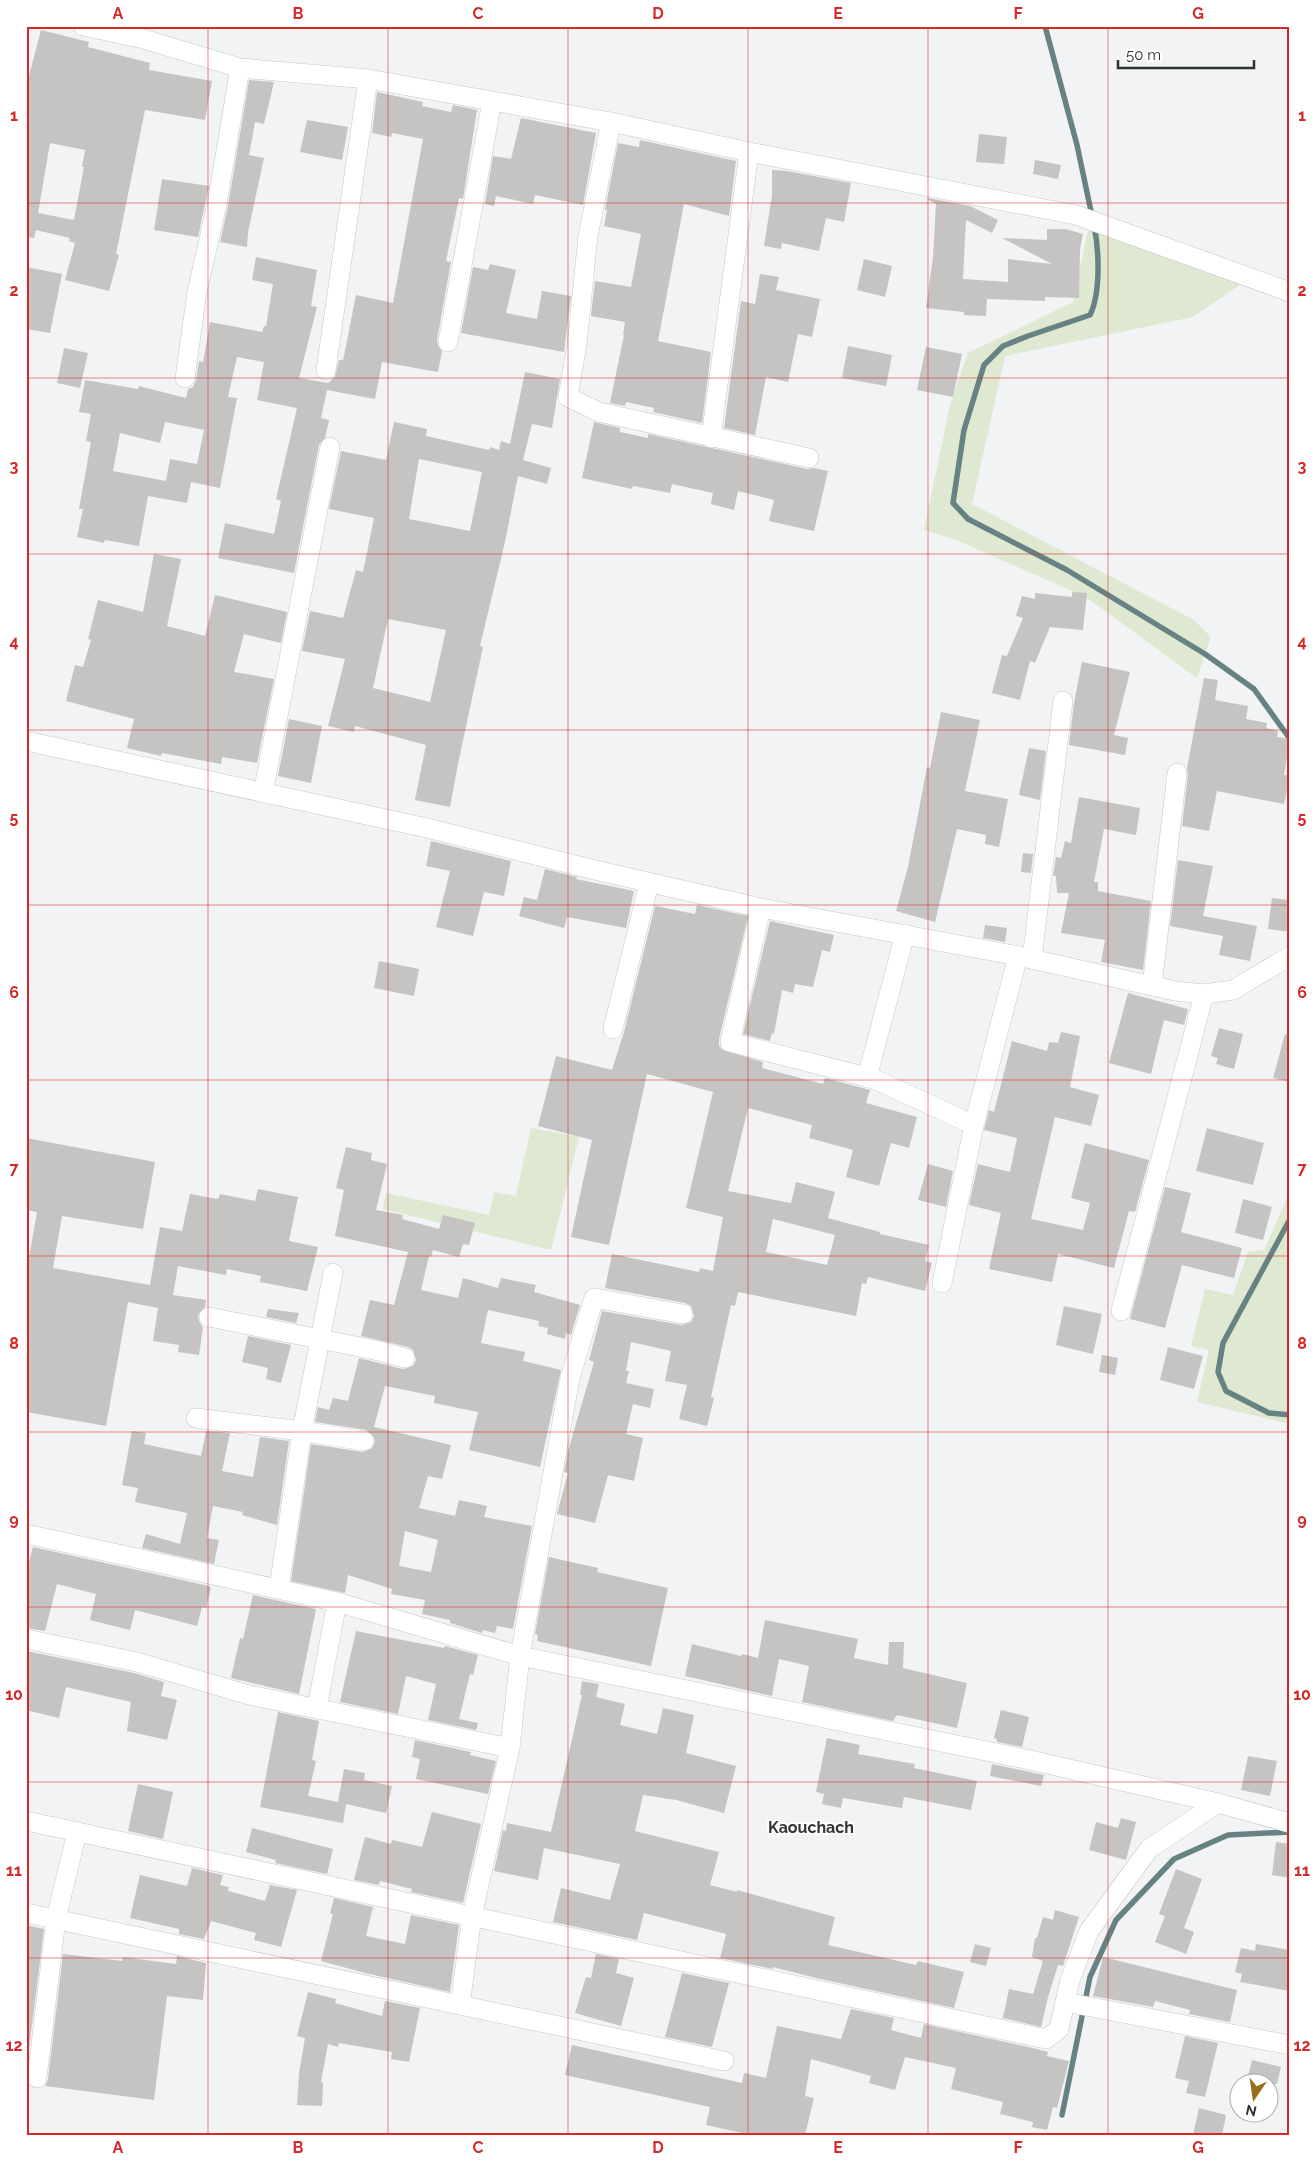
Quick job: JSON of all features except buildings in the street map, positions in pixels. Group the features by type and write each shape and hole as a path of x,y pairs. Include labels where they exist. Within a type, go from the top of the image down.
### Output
{"street":[{"path":"83,26 140,38 240,68 368,79 611,122 749,152 1076,215 1290,292"},
{"path":"185,378 197,292 217,204 240,68"},
{"path":"326,370 368,79"},
{"path":"448,342 456,307 492,101"},
{"path":"611,122 588,236 577,344 568,398 599,412 710,438 809,458"},
{"path":"710,438 749,152"},
{"path":"263,793 330,447"},
{"path":"942,1283 974,1125 1025,958 1063,700"},
{"path":"26,741 427,828 649,883 762,908 905,934 1152,986 1204,994 1233,990 1290,956"},
{"path":"1152,986 1177,773"},
{"path":"612,1029 649,883"},
{"path":"762,908 730,1042 867,1078 974,1125"},
{"path":"867,1078 905,934"},
{"path":"1122,1311 1204,994"},
{"path":"279,1588 302,1431 319,1339 334,1273"},
{"path":"460,2005 472,1916 510,1748 520,1656 570,1378 594,1298 684,1314"},
{"path":"209,1317 405,1358"},
{"path":"196,1418 302,1431 364,1442"},
{"path":"26,1534 337,1602 520,1656 1030,1760 1218,1803 1290,1823"},
{"path":"317,1708 337,1602"},
{"path":"26,1639 137,1662 249,1695 510,1748"},
{"path":"26,1821 1046,2039 1059,2029 1070,1980 1089,1931 1149,1849 1218,1803"},
{"path":"38,2078 56,1919 77,1832"},
{"path":"26,1913 724,2061"},
{"path":"1065,2002 1290,2045"}],"green space":[{"path":"1088,229 1241,284 1193,317 1005,356 972,504 1194,620 1211,637 1197,678 1086,597 956,540 924,530 950,405 968,353 1073,302"},
{"path":"531,1128 579,1137 551,1250 383,1209 386,1193 489,1215 494,1192 516,1196"},
{"path":"1290,1168 1290,1424 1197,1402 1209,1350 1191,1346 1205,1289 1233,1295 1248,1252 1264,1250 1287,1198"}],"waterway":[{"path":"1045,26 1077,145 1092,216"},
{"path":"1094,225 1098,271 1096,295 1090,315 1003,346 984,365 964,430 953,503 968,519 1067,570 1205,654 1254,689 1290,739"},
{"path":"1290,1219 1223,1343 1218,1372 1226,1391 1269,1413 1290,1415"},
{"path":"1062,2115 1090,1977 1116,1920 1174,1859 1228,1835 1290,1832"}],"district":[{"name":"Kaouchach","path":"811,1827"}]}
